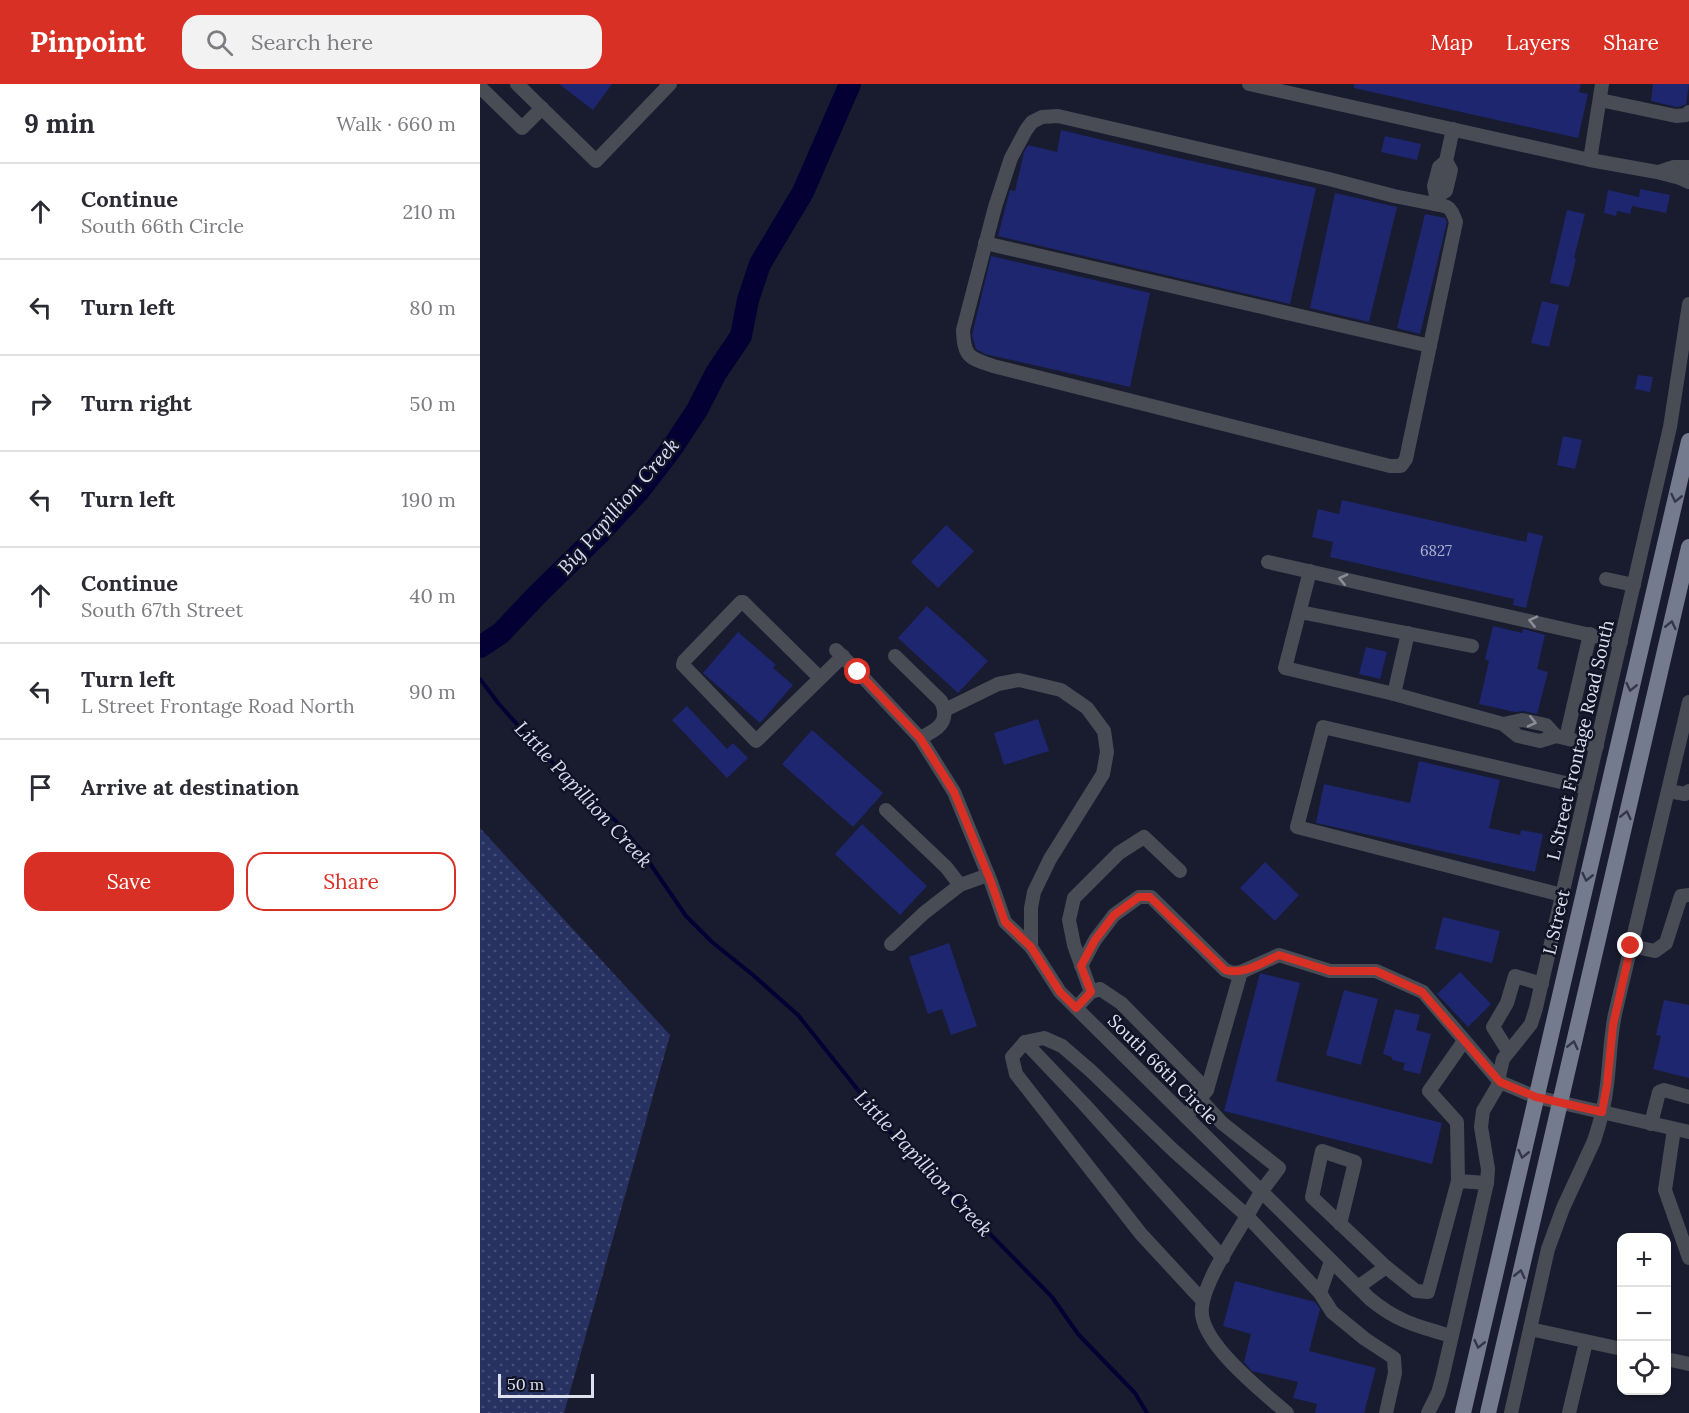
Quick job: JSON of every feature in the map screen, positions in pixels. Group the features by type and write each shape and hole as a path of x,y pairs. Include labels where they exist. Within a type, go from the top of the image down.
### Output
{"main road":[{"name":"L Street","path":"1463,1413 1689,441"},
{"path":"1488,1413 1689,547"}],"street":[{"path":"517,84 596,161 670,84"},
{"path":"1249,84 1590,160 1657,172 1689,182"},
{"path":"1590,160 1602,84"},
{"path":"480,87 522,128 542,108"},
{"path":"1600,100 1676,116 1686,115 1689,112"},
{"path":"1050,116 1069,118 1394,196 1435,200 1452,211 1456,222 1406,459 1401,466 1390,466 972,359 963,344 963,330 985,243 1011,158 1032,122 1050,116"},
{"path":"1435,200 1434,186 1439,167 1446,160 1453,129"},
{"path":"1657,172 1674,167 1689,167"},
{"path":"985,243 1430,346"},
{"name":"L Street Frontage Road South","path":"1428,1413 1437,1393 1487,1183 1488,1169 1481,1118 1484,1107 1500,1082 1501,1063 1531,1024 1542,984 1671,420 1686,342 1689,304"},
{"path":"1268,562 1621,642"},
{"path":"1310,571 1285,668 1394,694 1503,724 1522,720 1546,725 1561,737 1597,746"},
{"path":"1606,579 1634,585"},
{"path":"743,602 820,678 756,741 683,665 743,602"},
{"path":"1300,612 1472,646"},
{"path":"1394,694 1408,633"},
{"path":"1561,737 1590,634"},
{"name":"South 66th Circle","path":"820,678 839,653 920,738 954,792 1005,922 1031,947 1060,992 1331,1261 1386,1312 1401,1320 1451,1336"},
{"path":"895,656 942,702 945,710 944,720 937,730 920,738"},
{"path":"945,710 998,684 1019,680 1060,690 1087,708 1104,731 1107,752 1103,774 1050,859 1034,892 1031,908 1031,947"},
{"path":"1511,1413 1545,1259 1555,1228 1594,1141 1602,1112 1613,1025 1668,791 1683,752 1689,702"},
{"path":"1562,894 1297,827 1323,727 1587,788"},
{"path":"1668,791 1685,794 1689,791"},
{"path":"886,810 946,867 960,885"},
{"path":"1091,992 1081,966 1069,920 1074,898 1119,853 1144,837 1180,871"},
{"path":"891,944 960,885 988,875"},
{"path":"1631,946 1655,951 1666,943 1681,896 1689,895"},
{"path":"1081,966 1095,940 1114,915 1139,897 1150,897 1225,970 1233,973 1241,972 1279,955 1330,971 1376,971 1422,992 1500,1082 1536,1097 1602,1112 1653,1117 1674,1129 1689,1132"},
{"path":"1186,1117 1203,1094 1241,972"},
{"path":"1508,1051 1493,1028 1507,1004 1515,976 1542,984"},
{"path":"1076,1008 1091,992 1100,989 1121,1003 1203,1094 1222,1123 1279,1168 1261,1192 1223,1258 1207,1287 1201,1309 1203,1322 1220,1351 1244,1376 1287,1413"},
{"path":"1203,1301 1141,1234 1016,1074 1012,1057 1025,1042 1044,1038 1062,1046 1247,1216 1320,1293 1332,1312 1365,1339 1394,1358 1395,1373 1386,1413"},
{"path":"1340,1224 1355,1162 1322,1151 1312,1197 1340,1224 1386,1267 1416,1291 1428,1292 1458,1181 1457,1122 1429,1091 1464,1041"},
{"path":"1025,1042 1223,1258"},
{"path":"1653,1117 1659,1092 1664,1090 1689,1097"},
{"path":"1674,1129 1665,1190 1689,1258"},
{"path":"1458,1181 1487,1183"},
{"path":"1320,1293 1331,1261"},
{"path":"1358,1287 1386,1267"},
{"path":"1530,1329 1617,1348"},
{"path":"1569,1413 1586,1342"},
{"path":"1671,1360 1689,1364"}],"shaded area":[{"path":"480,828 670,1035 564,1413 480,1413"}],"building":[{"path":"559,84 612,84 593,110"},
{"path":"1354,84 1581,84 1579,92 1588,94 1578,138 1354,88"},
{"path":"1653,84 1689,84 1686,104 1676,107 1651,101"},
{"path":"1061,130 1316,188 1290,304 998,236 1010,190 1015,191 1024,152 1028,145 1057,152"},
{"path":"1385,136 1421,144 1417,160 1381,152"},
{"path":"1640,189 1670,195 1666,213 1632,206 1630,214 1617,211 1616,216 1604,213 1608,190 1639,197"},
{"path":"1335,193 1397,207 1369,322 1310,308"},
{"path":"1567,210 1585,214 1569,287 1550,283"},
{"path":"1425,214 1445,218 1447,222 1420,334 1397,328"},
{"path":"991,256 1150,293 1130,387 985,354 976,349 972,335"},
{"path":"1542,301 1559,305 1549,347 1531,343"},
{"path":"1638,375 1653,377 1650,392 1635,389"},
{"path":"1563,436 1582,440 1575,469 1557,465"},
{"path":"1342,500 1526,542 1528,532 1543,536 1526,608 1513,605 1514,599 1330,557 1333,542 1312,537 1318,509 1339,514"},
{"path":"946,525 974,551 938,588 911,562"},
{"path":"927,606 988,661 958,693 898,638"},
{"path":"1493,626 1522,633 1523,629 1545,635 1537,669 1548,672 1537,714 1479,704 1489,661 1485,659"},
{"path":"738,632 776,665 773,668 793,685 760,723 703,673"},
{"path":"1366,647 1387,652 1380,679 1359,674"},
{"path":"687,706 727,749 733,743 748,758 727,778 672,720"},
{"path":"1038,719 1049,751 1004,765 994,733"},
{"path":"812,730 883,793 853,827 782,764"},
{"path":"1419,761 1500,780 1489,828 1520,835 1521,830 1543,834 1535,872 1316,823 1324,784 1410,803"},
{"path":"862,824 927,886 900,915 835,854"},
{"path":"1265,862 1299,895 1275,921 1240,888"},
{"path":"1443,917 1500,931 1492,963 1435,949"},
{"path":"949,943 977,1026 951,1035 942,1009 928,1014 909,957"},
{"path":"1460,972 1491,1004 1468,1027 1437,994"},
{"path":"1260,973 1300,983 1276,1081 1442,1123 1432,1164 1224,1111"},
{"path":"1344,990 1378,999 1361,1065 1326,1055"},
{"path":"1664,1000 1689,1005 1689,1078 1653,1069 1661,1036 1656,1035"},
{"path":"1395,1009 1420,1015 1416,1030 1431,1034 1420,1074 1403,1070 1405,1063 1392,1060 1392,1057 1383,1054"},
{"path":"1235,1281 1315,1302 1320,1309 1309,1351 1376,1368 1364,1413 1315,1413 1317,1404 1293,1398 1298,1382 1252,1371 1244,1362 1251,1334 1223,1326"}],"waterway":[{"name":"Big Papillion Creek","path":"480,647 501,633 639,491 697,410 716,373 741,336 748,300 760,264 803,192 850,84"},
{"name":"Little Papillion Creek","path":"480,679 498,703 570,781 616,821 640,849 686,916 712,942 798,1015 862,1095 878,1120 1052,1297 1078,1334 1135,1393 1147,1413"}],"route":[{"path":"858,672 920,738 954,792 1005,922 1031,947 1060,992 1076,1008 1091,992 1081,966 1095,940 1114,915 1139,897 1150,897 1225,970 1233,973 1241,972 1279,955 1330,971 1376,971 1422,992 1500,1082 1536,1097 1602,1112 1613,1025 1631,946"}]}
